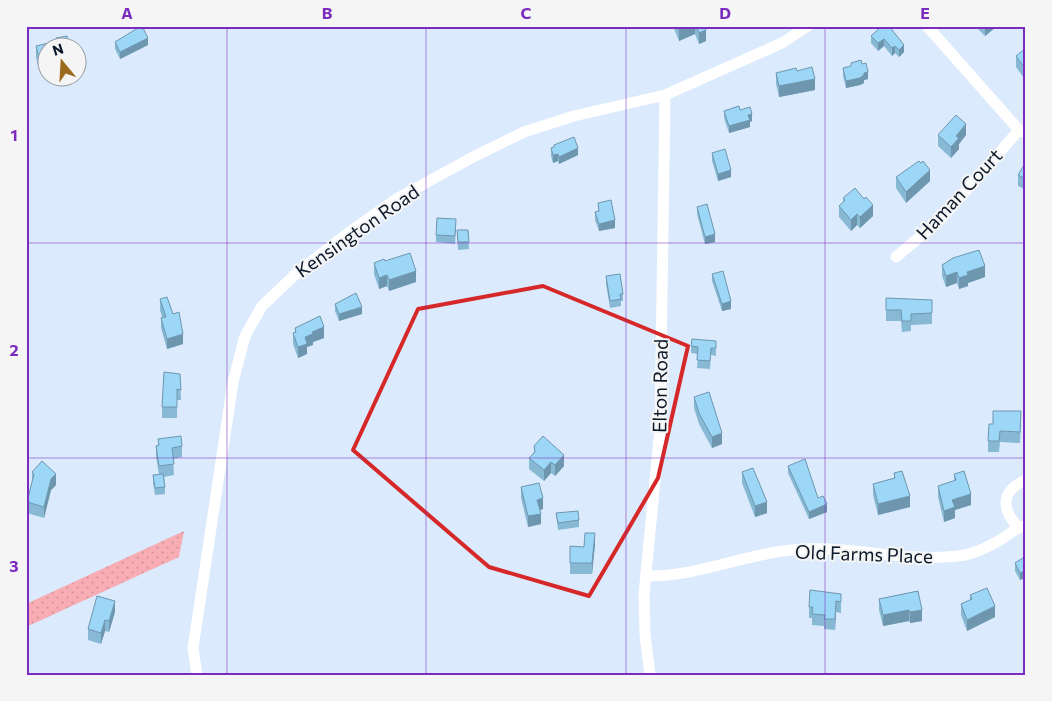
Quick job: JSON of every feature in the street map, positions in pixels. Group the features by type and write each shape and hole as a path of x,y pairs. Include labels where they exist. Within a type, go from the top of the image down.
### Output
{"street":[{"name":"Kensington Road","path":"197,675 193,648 233,382 244,336 262,306 299,271 362,223 398,198 473,157 524,132 574,116 665,96 782,43 808,26"},
{"path":"927,26 1022,131"},
{"name":"Elton Road","path":"650,675 644,635 646,576 660,428 665,96"},
{"name":"Haman Court","path":"896,257 942,218 1022,131"},
{"name":"Old Farms Place","path":"646,576 666,576 772,552 807,549 919,558 960,556 1002,540 1022,527 1007,511 1006,497 1013,486 1026,480"}],"highlighted area":[{"path":"543,286 688,346 658,478 589,596 489,567 353,450 418,309"}],"shaded area":[{"path":"184,531 179,557 26,627 26,604"}],"building":[{"path":"141,26 148,38 120,52 115,42"},
{"path":"678,26 688,26 679,30"},
{"path":"696,26 705,26 706,30 699,33"},
{"path":"882,26 889,26 904,45 899,50 895,46 892,48 884,39 878,43 871,36"},
{"path":"1026,48 1026,70 1016,56"},
{"path":"861,60 862,64 866,63 868,72 864,73 860,78 846,81 843,68"},
{"path":"812,67 815,79 779,86 776,73 796,68 797,71"},
{"path":"739,106 740,110 750,107 752,114 748,115 750,120 729,126 724,111"},
{"path":"956,115 966,124 956,136 959,138 951,147 938,135"},
{"path":"574,137 578,148 559,157 558,154 553,155 551,148 554,145"},
{"path":"725,149 731,170 718,174 712,153"},
{"path":"919,161 921,163 923,161 930,170 906,192 896,177"},
{"path":"1026,162 1026,179 1018,175"},
{"path":"855,188 864,199 866,197 873,205 860,217 857,214 851,220 839,206 845,200 843,198"},
{"path":"611,200 615,220 599,224 595,212 599,211 598,203"},
{"path":"707,204 715,234 705,237 697,207"},
{"path":"437,218 456,219 455,236 436,235"},
{"path":"457,230 468,230 469,242 458,242"},
{"path":"979,250 985,266 967,272 968,275 959,278 957,272 946,276 942,265 953,258"},
{"path":"410,253 416,271 389,280 387,275 379,278 374,263"},
{"path":"723,271 731,301 722,304 712,274"},
{"path":"620,274 623,294 620,294 621,299 610,301 606,276"},
{"path":"356,293 362,307 339,314 335,304"},
{"path":"167,297 173,314 179,312 183,334 167,339 161,318 166,317 160,299"},
{"path":"886,298 932,300 932,313 911,314 911,321 902,321 901,310 886,310"},
{"path":"320,316 324,327 305,337 307,344 298,347 293,333 296,332 295,328"},
{"path":"692,339 716,341 716,348 711,348 710,361 697,360 698,347 691,346"},
{"path":"164,372 180,374 181,390 177,389 177,407 162,407"},
{"path":"709,392 722,433 712,437 699,413 694,397"},
{"path":"993,411 1021,411 1020,432 1000,431 999,441 988,441 989,424 993,424"},
{"path":"181,436 182,446 172,448 174,464 159,466 156,446 159,445 158,439"},
{"path":"543,436 564,455 555,465 551,462 544,470 529,458 535,452 534,446"},
{"path":"805,459 818,498 823,496 827,504 809,512 788,466"},
{"path":"42,461 56,474 51,479 44,507 27,502 34,474 32,472"},
{"path":"753,468 767,502 755,506 742,472"},
{"path":"902,471 910,496 878,504 873,484 895,478 894,473"},
{"path":"964,471 971,494 952,500 955,507 944,511 938,486 956,480 954,474"},
{"path":"163,474 165,487 155,488 153,475"},
{"path":"539,483 543,498 537,500 541,514 528,516 521,487"},
{"path":"578,511 579,520 558,523 556,513"},
{"path":"585,533 595,533 592,563 570,563 570,546 584,547"},
{"path":"1026,556 1026,570 1020,573 1015,563"},
{"path":"987,588 995,606 967,620 961,604 972,599 970,595"},
{"path":"810,590 841,594 841,602 836,601 835,619 824,619 825,615 812,614 813,607 809,607"},
{"path":"918,591 922,610 910,612 909,610 883,615 879,599"},
{"path":"97,596 115,601 109,621 105,620 101,633 88,629"}]}
